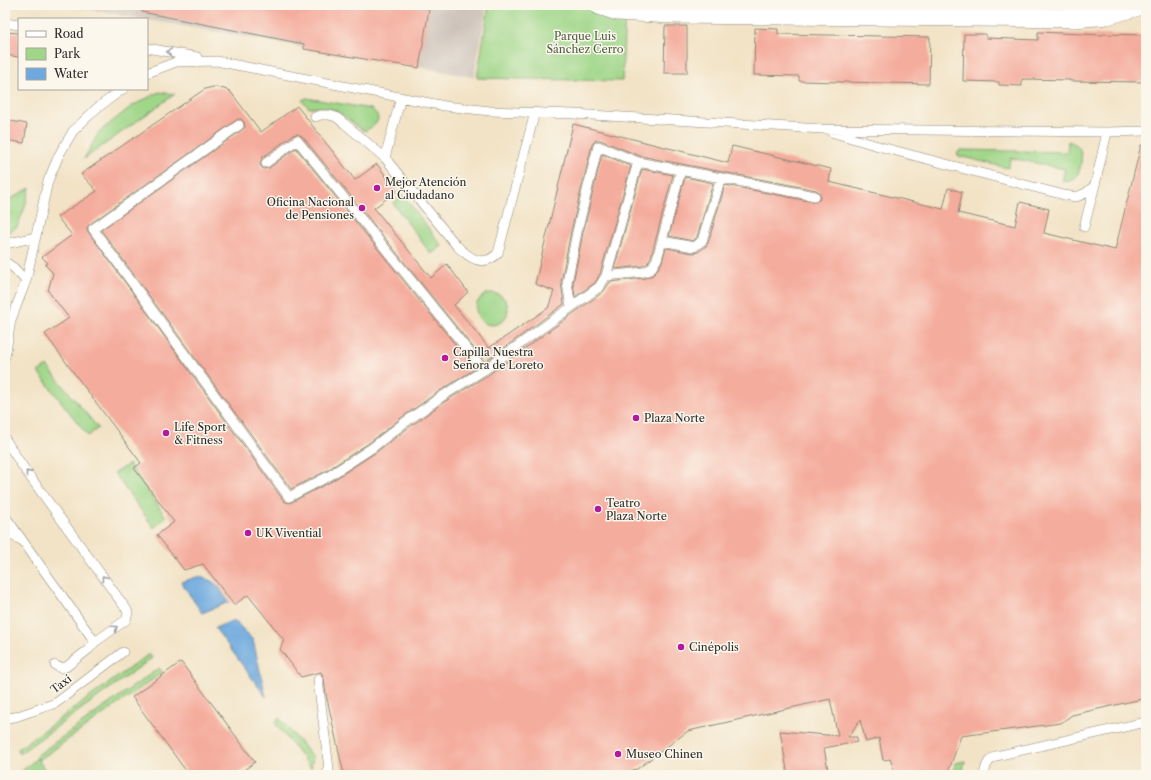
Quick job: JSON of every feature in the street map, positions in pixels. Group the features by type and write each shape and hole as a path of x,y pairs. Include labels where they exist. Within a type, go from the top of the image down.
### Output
{"street":[{"path":"599,5 617,11 807,10 1075,18 1106,15 1142,5"}],"lane":[{"path":"5,23 18,25"},
{"path":"148,48 445,106 490,111 535,112 822,129 1107,132 1146,131"},
{"path":"148,73 176,62 218,61"},
{"path":"5,357 11,320 26,281 41,207 48,181 59,155 73,131 97,108 122,90"},
{"path":"386,158 401,97"},
{"path":"315,117 329,115 336,117 346,124 386,158 459,248 471,258 480,261 487,261 493,259 498,253 535,112"},
{"path":"239,125 93,230 289,497 329,476 372,448 404,423 441,397 484,370 600,287 606,276 638,162"},
{"path":"822,129 885,148 1064,195 1076,197 1086,193 1095,185"},
{"path":"1084,227 1107,132"},
{"path":"266,163 297,140 484,370"},
{"path":"571,307 567,283 577,232 598,146 638,162 815,196"},
{"path":"606,276 644,272 651,269 657,259 681,170"},
{"path":"662,242 694,248 702,241 721,178"},
{"path":"5,244 36,237"},
{"path":"5,262 14,268 26,281"},
{"path":"5,439 23,467 128,613 126,620 66,667 60,668 55,666"},
{"path":"5,516 96,642"},
{"path":"5,532 23,540"},
{"name":"Taxi","path":"5,718 15,717 56,703 123,652"},
{"path":"318,680 329,769 326,775"},
{"path":"984,775 989,760 996,756 1146,722"}],"shaded area":[{"path":"63,5 487,5 474,77 148,20 148,18 137,18"}],"green space":[{"name":"Parque Luis Sánchez Cerro","path":"489,5 599,5 625,12 622,81 477,78"},
{"path":"159,92 175,94 84,159 99,132 132,106"},
{"path":"307,98 371,109 378,119 375,124 365,131 342,114 332,109 322,107 309,108 302,100"},
{"path":"1068,141 1078,147 1082,158 1076,177 1067,181 1062,181 1065,169 1011,158 1008,168 959,156 957,154 960,150 1067,152"},
{"path":"30,188 24,210 17,227 5,234 5,202"},
{"path":"403,195 442,246 431,254 393,203"},
{"path":"489,293 495,293 504,297 508,309 504,321 495,325 489,325 480,321 476,312 476,306 480,297"},
{"path":"47,366 98,428 88,436 38,372"},
{"path":"129,464 166,517 154,528 114,473"},
{"path":"149,654 152,658 19,754 18,749"},
{"path":"159,668 163,672 39,760 36,756"},
{"path":"279,718 313,757 311,768 275,723"},
{"path":"37,758 48,775 26,775 21,772"},
{"path":"965,761 962,775 951,775 956,763"}],"water":[{"path":"197,577 209,580 217,585 229,602 202,613 181,582"},
{"path":"234,620 253,640 266,697 215,628"}],"building":[{"path":"143,5 409,5 429,9 419,68 304,49 304,44 142,12"},
{"path":"665,26 687,26 687,73 664,73"},
{"path":"755,28 778,29 778,34 930,37 929,84 799,81 799,76 754,75"},
{"path":"5,32 18,33 18,57 5,55"},
{"path":"1038,32 1146,35 1146,82 1022,79 1022,86 999,85 999,82 963,81 964,34 986,34 986,38 1038,40"},
{"name":"Plaza Norte","path":"213,87 230,91 261,132 297,106 355,180 377,164 397,191 374,208 431,278 447,264 468,292 454,305 489,348 548,308 554,291 535,284 573,124 728,163 732,146 831,169 829,182 943,209 948,188 962,192 958,213 1015,226 1020,202 1049,209 1044,233 1115,250 1141,145 1146,145 1146,698 1072,715 1061,723 961,736 946,775 896,775 890,759 883,760 879,738 866,742 860,720 848,737 857,737 857,742 824,748 829,775 788,775 780,731 838,736 830,699 688,731 637,769 614,775 344,775 324,679 321,672 301,677 280,649 284,640 248,595 234,605 203,564 184,570 157,535 174,522 134,468 141,463 45,334 69,318 48,291 53,273 45,265 48,263 42,257 72,235 57,217 97,191 81,174 205,89","holes":["238,119 241,119 244,122 245,127 242,130 101,230 291,489 326,471 369,443 438,392 475,369 296,148 269,168 264,169 261,167 260,163 262,158 293,135 297,134 302,136 485,362 564,304 561,282 571,231 592,145 596,140 600,140 640,156 816,190 819,192 821,197 819,200 814,202 725,185 708,243 698,252 693,253 666,248 662,262 653,275 645,278 610,282 603,292 488,375 444,402 375,453 332,481 289,503 284,501 87,230 87,227 90,224"]},
{"path":"5,120 27,124 24,143 5,140"},
{"path":"602,154 631,166 600,274 595,283 575,297 573,283 583,233"},
{"path":"642,169 673,175 651,257 647,264 642,266 614,269"},
{"path":"685,177 713,183 697,237 693,241 669,236"},
{"path":"181,662 255,762 237,775 189,775 132,697"}],"place":[{"name":"Mejor Atención al Ciudadano","path":"377,188"},
{"name":"Oficina Nacional de Pensiones","path":"362,208"},
{"name":"Capilla Nuestra Señora de Loreto","path":"445,358"},
{"name":"Plaza Norte","path":"636,418"},
{"name":"Life Sport & Fitness","path":"166,433"},
{"name":"Teatro Plaza Norte","path":"598,509"},
{"name":"UK Vivential","path":"248,533"},
{"name":"Cinépolis","path":"681,647"},
{"name":"Museo Chinen","path":"618,754"}]}
